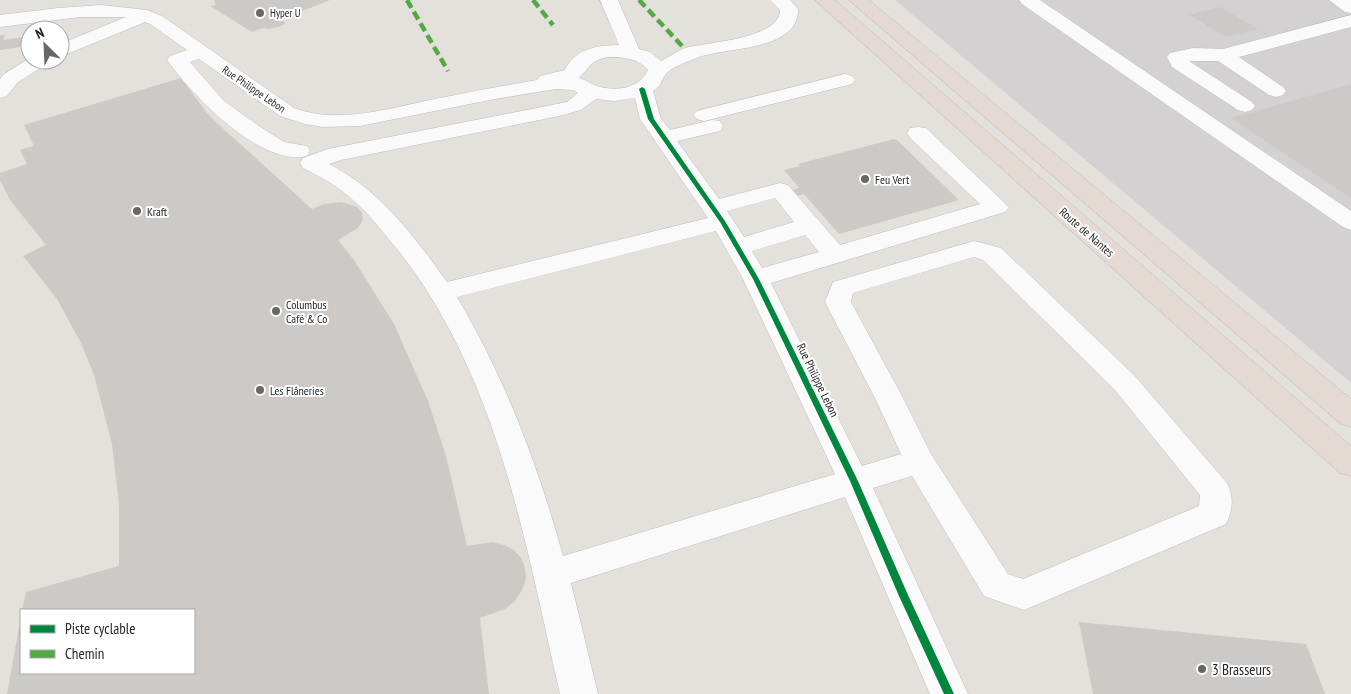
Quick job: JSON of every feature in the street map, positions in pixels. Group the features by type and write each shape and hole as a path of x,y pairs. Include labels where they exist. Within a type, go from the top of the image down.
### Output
{"highway":[{"name":"Route de Nantes","path":"824,0 1351,464"},
{"path":"858,0 1351,416"}],"street":[{"path":"609,0 620,26 645,60 653,82 639,90"},
{"path":"595,54 619,51 645,60 690,53 767,36 784,26 789,16 789,9 779,0"},
{"path":"1338,0 1351,8"},
{"path":"1036,1 1351,222"},
{"path":"70,46 143,9"},
{"name":"Rue Philippe Lebon","path":"0,21 84,11 143,9 288,112 308,119 323,121 360,120 556,83 581,83 614,95 639,90 657,128 719,215 756,279 854,481 949,694"},
{"path":"1246,106 1179,63 1177,57 1193,54 1223,55 1351,21"},
{"path":"305,157 336,154 574,106 581,83 579,63 595,54 620,26"},
{"path":"201,52 176,60 194,76 217,105 248,129 277,147 305,157 352,187 386,218 442,292 465,333 489,383 512,442 552,574 579,694"},
{"path":"1223,55 1276,91"},
{"path":"0,92 11,78 24,70"},
{"path":"614,95 657,128 708,120 845,80"},
{"path":"434,105 447,131"},
{"path":"305,157 323,121"},
{"path":"756,279 997,207 918,133"},
{"path":"442,292 719,215 780,190 835,255"},
{"path":"737,247 810,225"},
{"path":"974,249 992,254 1124,382 1216,492 1215,514 1024,595 996,585 919,461 888,396 838,302 842,288 974,249"},
{"path":"552,574 919,461"}],"shaded area":[{"path":"895,0 1351,0 1351,383"}],"building":[{"name":"Hyper U","path":"214,0 330,0 283,19 285,24 279,27 263,28 252,32 210,6 216,5"},
{"path":"1220,7 1258,29 1226,37 1189,15"},
{"path":"0,35 5,35 3,40 20,38 20,47 0,50"},
{"name":"Les Flâneries","path":"181,78 207,113 218,124 312,209 324,204 342,202 357,207 362,213 363,220 358,228 338,240 354,260 394,324 428,401 446,456 467,546 492,542 504,545 514,550 521,558 525,568 526,579 515,601 505,609 480,618 489,694 7,694 20,622 20,674 195,674 195,609 22,609 26,592 119,566 119,505 112,444 94,375 81,343 57,299 23,256 46,245 10,200 0,180 0,173 27,164 20,150 34,146 24,125"},
{"path":"1351,84 1351,198 1231,118"},
{"name":"Feu Vert","path":"894,139 959,200 839,234 804,194 795,196 790,191 799,188 784,170 800,166 798,164"},
{"name":"3 Brasseurs","path":"1079,622 1306,644 1325,694 1093,694"}],"marked path":[{"path":"407,0 448,71"},
{"path":"533,0 553,25"},
{"path":"639,0 684,48"}],"cycle path":[{"path":"642,89 651,119 723,222 756,279 854,481 949,694"}],"place":[{"name":"Hyper U","path":"260,13"},
{"name":"Feu Vert","path":"865,179"},
{"name":"Kraft","path":"137,211"},
{"name":"Columbus Café & Co","path":"276,311"},
{"name":"Les Flâneries","path":"260,390"},
{"name":"3 Brasseurs","path":"1202,669"}]}
